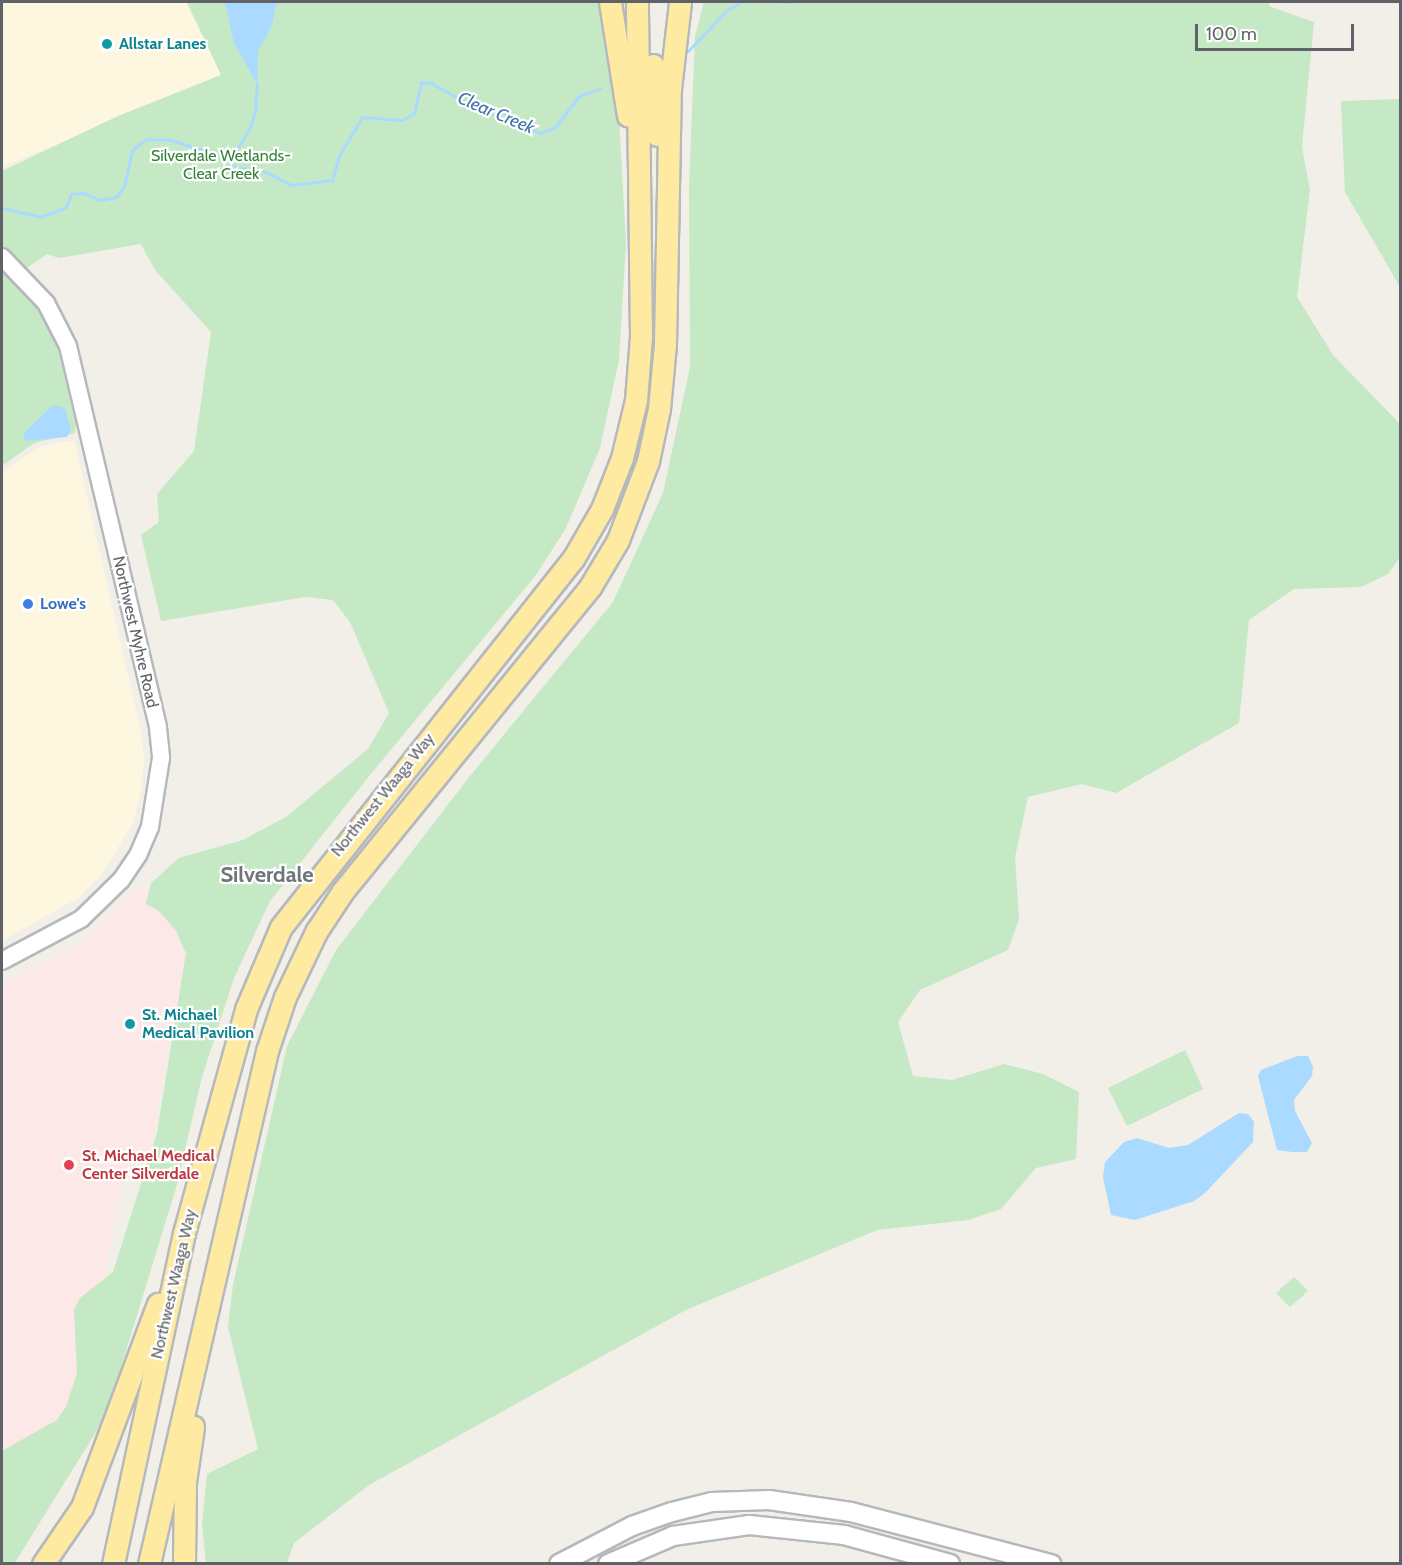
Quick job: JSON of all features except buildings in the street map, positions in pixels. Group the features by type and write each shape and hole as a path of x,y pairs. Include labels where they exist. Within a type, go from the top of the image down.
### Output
{"highway":[{"path":"610,2 621,57 641,230"},
{"path":"637,2 641,230"},
{"path":"651,2 664,271"},
{"path":"664,271 670,89 680,2"},
{"name":"Northwest Waaga Way","path":"113,1563 184,1233 246,1009 281,927 573,559 602,509 622,458 636,400 641,337 641,230"},
{"name":"Northwest Waaga Way","path":"149,1563 267,1051 285,997 316,932 343,891 554,635 618,540 648,461 659,409 665,344 664,271"},
{"path":"43,1563 82,1507 184,1233"},
{"path":"184,1563 185,1482 217,1263"}],"main road":[{"path":"559,1563 632,1526 672,1512 712,1502 769,1500 851,1512 1051,1563"},
{"path":"608,1563 673,1536 749,1525 836,1534 950,1563"}],"street":[{"name":"Northwest Myhre Road","path":"2,257 46,303 68,346 158,728 161,758 153,818 126,873 81,919 2,961"}],"shaded area":[{"path":"2,2 185,2 222,75 2,167"},
{"path":"74,440 141,733 144,759 141,791 133,823 101,875 81,896 2,941 2,472 40,447"},
{"name":"St. Michael Medical Center Silverdale","path":"137,886 207,928 176,1008 150,1157 124,1173 82,1399 65,1417 2,1454 2,982 78,945"}],"green space":[{"name":"Silverdale Wetlands- Clear Creek","path":"187,2 605,2 616,64 626,243 619,360 600,448 566,528 536,575 370,775 270,901 234,978 202,1077 176,1188 106,1416 14,1564 2,1563 2,1451 57,1420 66,1407 77,1373 74,1310 80,1298 113,1272 157,1133 186,953 176,931 159,911 146,904 151,883 179,858 243,840 286,817 368,749 389,713 350,622 333,600 305,597 161,621 141,535 159,522 157,494 194,451 211,332 155,270 141,244 59,258 47,254 20,273 69,353 60,357 76,424 75,433 34,443 2,466 2,171 118,116 221,75"},
{"path":"704,2 1268,2 1271,7 1314,22 1302,147 1310,190 1297,297 1333,355 1400,424 1400,557 1388,574 1361,587 1294,589 1249,620 1239,723 1116,793 1082,784 1028,797 1015,857 1019,919 1008,950 920,990 898,1022 913,1076 952,1080 1004,1064 1043,1074 1079,1092 1076,1159 1036,1168 1001,1209 968,1220 877,1230 686,1310 369,1485 294,1543 287,1563 206,1563 202,1525 207,1474 258,1449 228,1327 233,1285 287,1046 336,950 470,776 613,602 663,493 690,367 689,187 695,36"},
{"path":"1400,99 1400,287 1345,192 1341,101"},
{"path":"1185,1050 1203,1089 1127,1126 1108,1088"},
{"path":"1294,1277 1308,1291 1290,1307 1276,1293"}],"water":[{"path":"225,2 277,2 271,28 258,51 257,84 234,43"},
{"path":"53,405 65,408 71,430 67,437 25,441 23,434"},
{"path":"1297,1056 1308,1056 1313,1067 1312,1076 1294,1100 1295,1111 1312,1143 1307,1152 1277,1150 1258,1076 1261,1070"},
{"path":"1239,1113 1248,1114 1254,1122 1253,1142 1205,1193 1194,1201 1135,1220 1111,1215 1103,1177 1105,1162 1124,1142 1137,1138 1169,1148 1188,1145"}],"waterway":[{"name":"Clear Creek","path":"688,51 727,10 741,2"},
{"name":"Clear Creek","path":"782,2 788,2"},
{"name":"Clear Creek","path":"2,208 41,217 66,207 71,194 84,193 100,200 116,197 124,186 132,150 146,139 171,140 225,157 237,168 262,170 291,185 332,180 339,156 362,117 402,120 414,113 421,82 431,83 477,109 508,114 540,133 555,127 579,96 601,88"},
{"path":"230,160 249,130 255,112 257,84"}],"place":[{"name":"Allstar Lanes","path":"107,44"},
{"name":"Lowe's","path":"28,604"},
{"name":"St. Michael Medical Pavilion","path":"130,1024"},
{"name":"St. Michael Medical Center Silverdale","path":"69,1165"}],"district":[{"name":"Silverdale","path":"267,875"}]}
